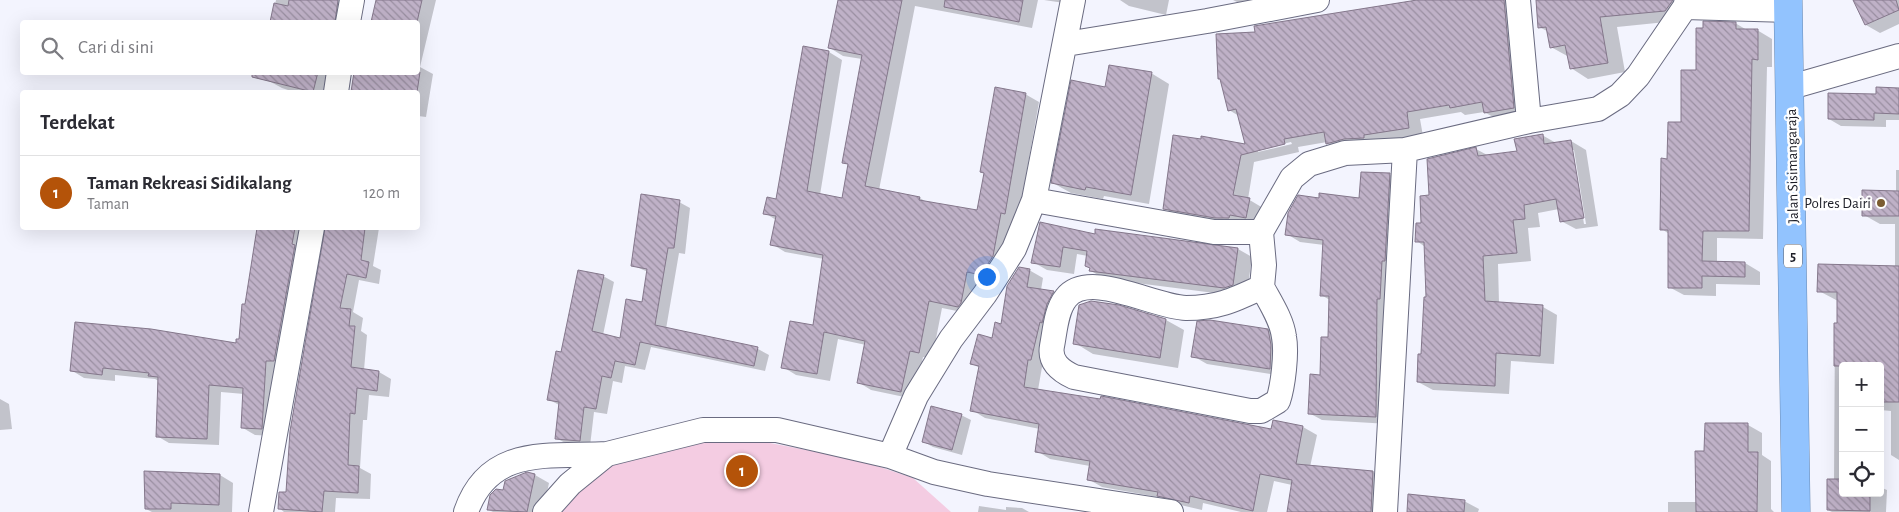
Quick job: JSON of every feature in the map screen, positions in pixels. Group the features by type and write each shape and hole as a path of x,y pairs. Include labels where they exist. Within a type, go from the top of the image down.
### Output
{"highway":[{"name":"Jalan Sisimangaraja","path":"1788,5 1791,87 1796,512"}],"street":[{"path":"348,20 352,0"},
{"path":"890,456 916,396 951,339 985,294 1014,249 1034,200 1066,44 1073,0"},
{"path":"1066,44 1206,21 1317,0"},
{"path":"1518,0 1529,121"},
{"path":"1262,287 1224,304 1184,308 1095,286 1083,287 1073,291 1064,299 1056,322 1051,353 1056,365 1074,377 1250,411 1261,410 1278,400 1281,391 1284,338 1277,314 1262,287 1264,266 1261,232 1292,178 1309,164 1345,153 1405,150 1529,121 1598,109 1620,95 1638,76 1686,3 1788,5"},
{"path":"1791,87 1899,56"},
{"path":"336,90 339,75"},
{"path":"1385,512 1405,150"},
{"path":"1034,200 1214,232 1261,232"},
{"path":"261,512 312,230"},
{"path":"466,512 472,493 505,463 525,458 608,454 702,430 777,430 890,456 934,472 988,484 1171,512"},
{"path":"545,512 570,484 608,454"}],"shaded area":[{"path":"760,441 859,460 913,478 951,512 545,512 603,463 706,442"}],"building":[{"path":"289,0 338,0 335,20 270,20 274,3 288,6"},
{"path":"376,0 422,0 417,20 371,20"},
{"path":"838,0 902,0 865,186 920,197 919,200 977,210 984,173 980,172 995,87 1026,93 1005,214 1001,213 993,256 981,275 967,272 961,303 958,307 929,301 919,353 910,351 901,392 857,383 865,341 824,332 817,374 781,368 790,321 813,325 823,255 770,245 776,216 763,214 767,197 776,199 803,46 829,51 807,191 842,198 848,164 842,163 862,55 828,48"},
{"path":"945,0 1023,0 1019,22 944,7"},
{"path":"1417,0 1504,0 1514,108 1484,113 1482,102 1450,108 1449,105 1407,112 1409,128 1364,135 1364,138 1344,139 1326,144 1324,132 1284,139 1285,144 1241,155 1233,195 1250,198 1246,218 1230,215 1229,218 1215,218 1163,209 1173,135 1201,139 1201,136 1245,144 1236,109 1228,111 1220,79 1218,79 1216,34 1255,32 1254,26"},
{"path":"1536,0 1673,0 1665,11 1600,17 1608,63 1570,69 1565,45 1550,48 1546,27 1538,28"},
{"path":"1853,0 1896,0 1899,10 1865,25"},
{"path":"1703,21 1736,22 1736,29 1758,29 1758,60 1752,59 1749,231 1703,231 1702,261 1745,262 1745,277 1702,276 1702,288 1668,288 1668,230 1660,230 1661,158 1667,159 1668,122 1681,122 1681,70 1696,70 1696,28 1703,28"},
{"path":"1109,65 1152,72 1131,195 1086,187 1085,190 1051,183 1071,80 1105,87"},
{"path":"252,75 317,75 314,90 305,90 252,77"},
{"path":"354,75 420,75 417,90 351,90"},
{"path":"1876,87 1899,88 1899,114 1874,113 1874,120 1828,119 1828,93 1876,94"},
{"path":"1543,134 1544,144 1571,140 1584,218 1560,222 1556,199 1524,205 1525,219 1513,220 1517,253 1483,256 1485,301 1543,305 1540,356 1496,353 1495,386 1417,382 1418,354 1421,354 1424,297 1426,297 1424,242 1415,242 1416,223 1421,223 1420,196 1429,195 1427,159 1476,147 1478,156 1517,151 1514,139"},
{"path":"1361,172 1390,173 1385,261 1382,261 1380,299 1377,299 1376,417 1308,414 1310,374 1320,375 1321,337 1328,337 1329,296 1320,296 1323,240 1285,235 1288,213 1298,195 1319,198 1319,193 1359,198"},
{"name":"Polres Dairi","path":"1862,190 1899,191 1899,216 1862,216"},
{"path":"641,194 680,200 674,248 668,248 655,325 758,347 754,366 640,342 635,365 615,361 611,378 602,376 596,409 584,407 580,441 555,439 559,402 547,400 556,351 561,352 578,270 604,275 592,331 620,338 626,299 642,302 647,269 631,266"},
{"path":"1040,222 1095,234 1095,229 1238,248 1233,285 1224,288 1089,271 1090,268 1085,266 1087,251 1063,247 1060,267 1031,263"},
{"path":"257,230 295,230 292,244 295,245 274,361 266,361 262,429 241,428 243,388 209,385 207,439 156,437 158,377 148,376 149,373 103,368 102,375 70,371 75,322 151,329 236,343 236,339 239,339 242,304 245,304"},
{"path":"325,230 365,230 361,260 369,262 366,278 347,274 340,308 351,309 349,326 355,326 351,367 379,371 377,391 357,388 355,414 350,413 348,465 359,466 358,493 324,491 322,512 278,509 279,492 286,492 290,431"},
{"path":"1818,264 1899,266 1899,402 1884,402 1884,362 1839,362 1839,366 1834,366 1834,323 1837,323 1837,292 1817,292"},
{"path":"1019,267 1030,269 1027,287 1054,291 1047,304 1042,323 1040,322 1031,360 1028,360 1024,387 1100,399 1101,396 1271,429 1273,420 1303,426 1296,464 1373,471 1371,512 1287,512 1292,480 1260,474 1253,511 1190,496 1189,503 1157,496 1158,492 1087,480 1090,461 1035,452 1039,424 970,411 979,366 970,364 978,334 992,338 995,322 1001,324 1007,286"},
{"path":"1091,301 1119,305 1166,319 1160,358 1073,344 1079,305"},
{"path":"1210,320 1268,329 1271,345 1270,369 1191,357 1197,321"},
{"path":"931,406 962,414 952,450 922,442"},
{"path":"1705,423 1748,423 1748,452 1758,452 1757,512 1696,512 1695,451 1704,451"},
{"path":"144,471 220,474 219,505 171,503 171,509 145,509"},
{"path":"527,472 535,474 527,512 487,510 490,495 496,489 503,490 505,481"},
{"path":"1827,479 1839,479 1839,497 1870,497 1870,511 1827,510"},
{"path":"1408,494 1465,500 1464,512 1407,512"}],"place":[{"name":"Polres Dairi","path":"1881,203"},
{"name":"Taman Rekreasi Sidikalang","path":"742,471"}]}
